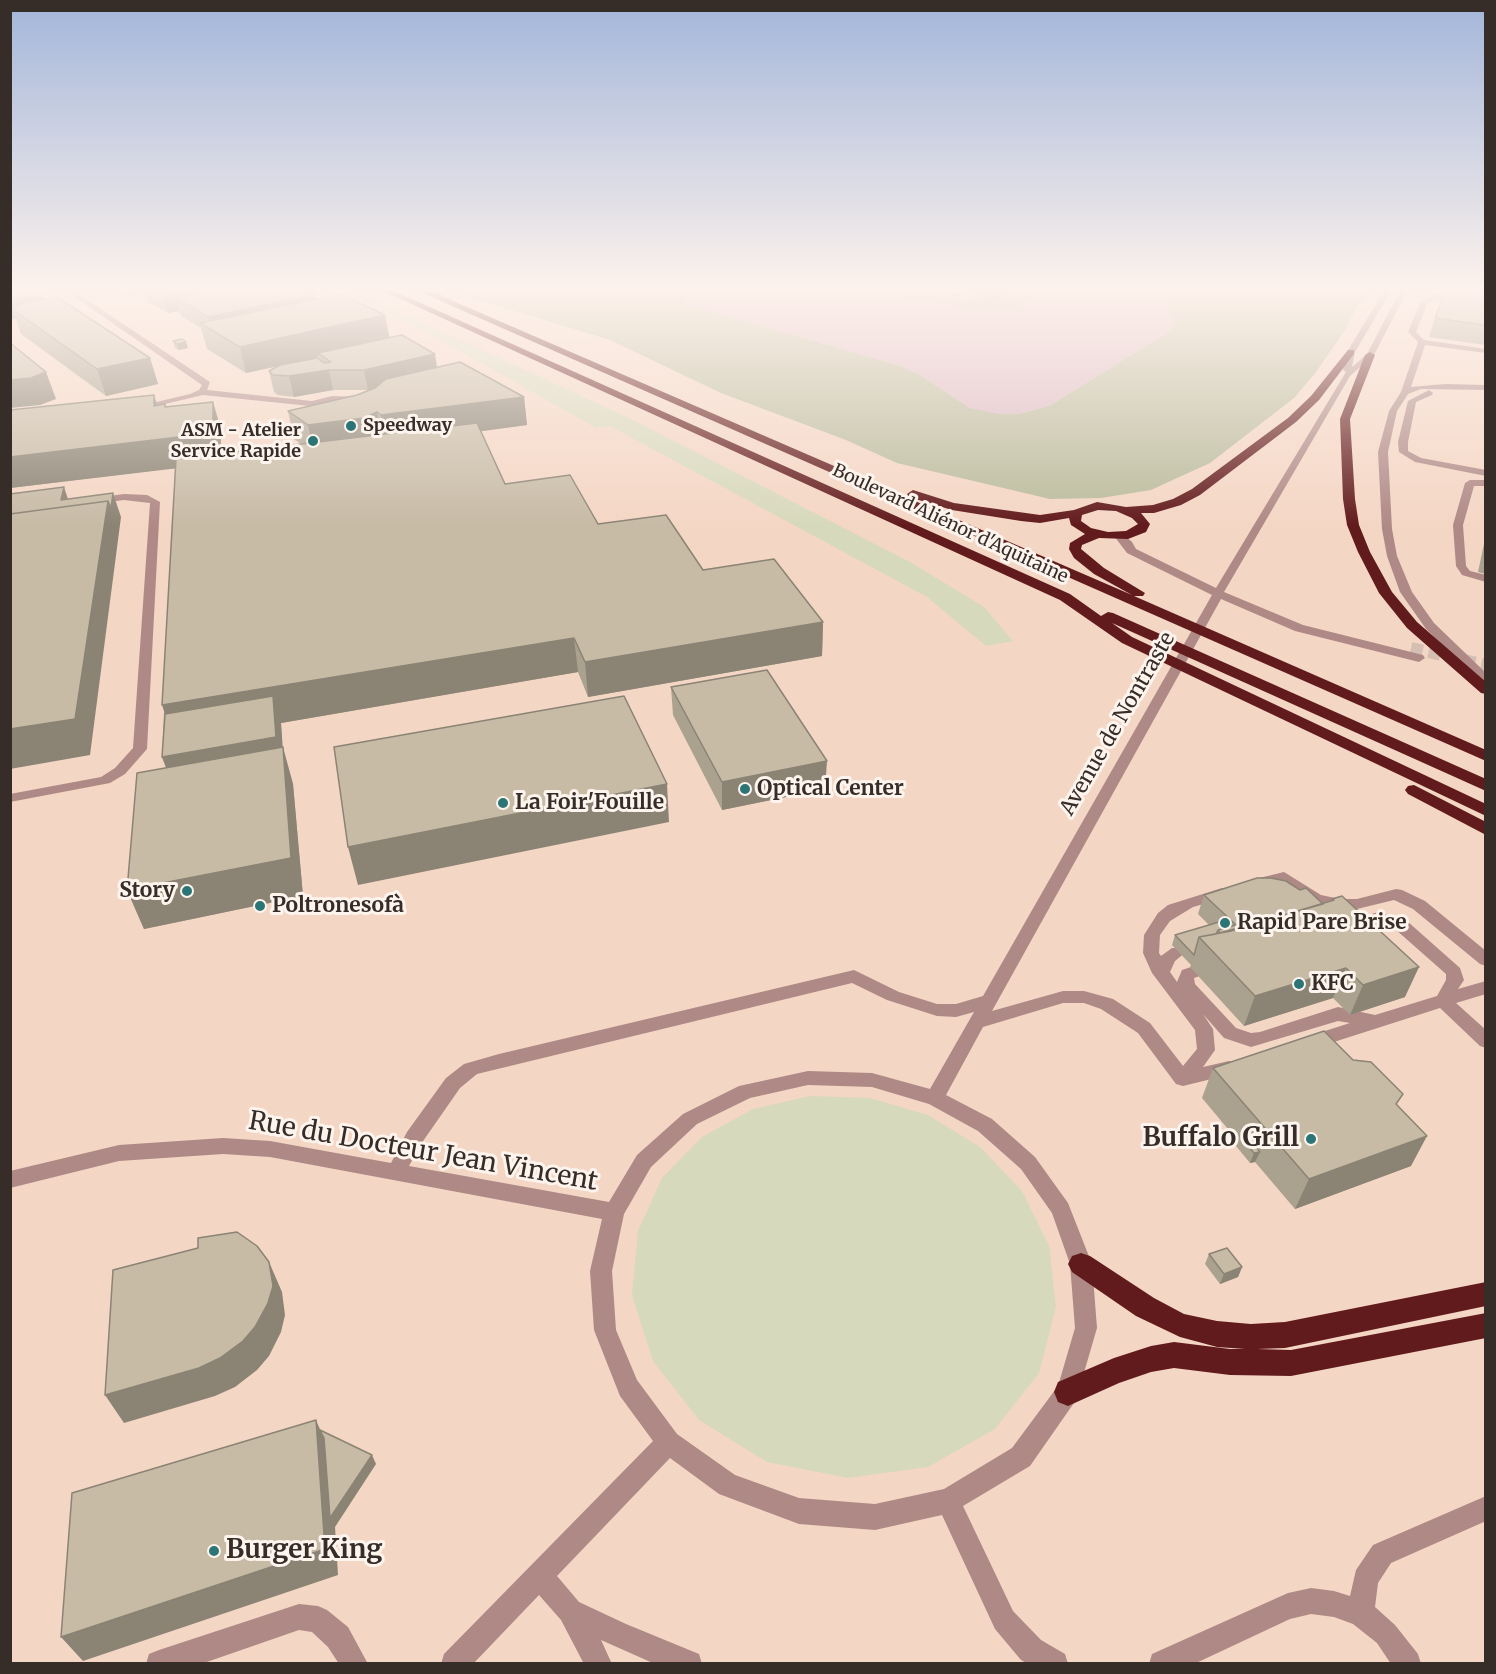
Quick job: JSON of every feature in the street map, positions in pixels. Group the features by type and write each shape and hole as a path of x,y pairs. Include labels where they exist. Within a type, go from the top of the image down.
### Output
{"highway":[{"name":"Boulevard Aliénor d'Aquitaine","path":"560,369 1065,597 1127,640 1485,811"},
{"name":"Boulevard Aliénor d'Aquitaine","path":"602,369 1485,756"},
{"path":"829,467 859,472 918,496 952,506 991,513 1040,519 1076,513 1097,506 1127,510 1154,509 1178,502 1196,492 1292,420 1315,398 1338,369"},
{"path":"1364,369 1344,418 1349,499 1353,525 1364,552 1386,593 1412,625 1485,690"},
{"path":"1076,513 1073,517 1079,526 1097,534 1119,536 1136,533 1144,524 1136,514 1127,510"},
{"path":"1097,534 1076,543 1075,549 1079,555 1131,590 1233,642 1253,655"},
{"path":"1065,597 1485,786"},
{"path":"1301,725 1485,830"},
{"path":"1082,1264 1145,1306 1180,1324 1217,1334 1251,1337 1285,1335 1484,1294"},
{"path":"1068,1392 1113,1371 1151,1359 1174,1356 1239,1363 1291,1363 1485,1325"}],"street":[{"path":"188,369 207,384 202,392"},
{"name":"Avenue de Nontraste","path":"1347,375 1348,369"},
{"name":"Avenue de Nontraste","path":"935,1098 1073,848 1243,550 1347,375 1354,369"},
{"path":"1413,369 1405,392 1393,411 1383,452 1387,529 1392,556 1406,592 1430,626 1485,680"},
{"path":"1405,392 1420,387 1485,388"},
{"path":"140,408 185,400 202,392 312,404 332,399 352,398 366,403 367,406 362,411"},
{"path":"1474,397 1432,393 1415,398 1408,414 1402,447 1408,456 1418,460 1485,473"},
{"path":"312,404 333,419 344,416"},
{"path":"1485,483 1470,483 1458,525 1461,566 1466,573 1485,579"},
{"path":"10,798 105,780 120,771 140,749 155,502 147,498 124,497 79,503"},
{"path":"1136,533 1133,540 1142,549 1172,567 1254,604 1304,622 1411,648"},
{"path":"1119,536 1128,544 1131,551 1246,607 1299,628 1419,658"},
{"path":"1184,1080 1206,1050 1204,1029 1161,973 1150,952 1152,935 1169,913 1186,903 1284,877 1298,890 1317,900 1340,904 1357,904 1396,894 1419,904 1485,960"},
{"path":"1309,918 1317,900"},
{"path":"1335,932 1378,918 1401,925 1454,972 1455,980 1443,1001"},
{"path":"1161,973 1169,957 1179,952"},
{"path":"1194,972 1185,980 1188,987 1230,1033 1240,1037 1251,1040 1260,1039 1338,1014 1377,1023"},
{"path":"396,1172 414,1138 453,1083 471,1069 854,976 892,996 937,1011 956,1011 990,1000"},
{"path":"1300,1046 1485,987"},
{"path":"977,1023 1063,998 1084,997 1107,1004 1144,1028 1184,1080"},
{"path":"1443,1001 1485,1041"},
{"path":"1184,1080 1246,1063"},
{"path":"808,1078 872,1080 935,1098 985,1125 1028,1163 1061,1209 1082,1264 1086,1328 1068,1392 1021,1456 948,1501 875,1517 799,1511 728,1485 669,1442 628,1388 605,1330 601,1271 614,1212 644,1161 690,1119 746,1091 808,1078"},
{"name":"Rue du Docteur Jean Vincent","path":"10,1180 119,1152 223,1146 270,1149 614,1212"},
{"path":"454,1664 669,1442"},
{"path":"948,1501 1004,1620 1031,1650 1055,1664"},
{"path":"1361,1613 1365,1579 1383,1554 1485,1508"},
{"path":"539,1576 570,1611 599,1664"},
{"path":"1171,1662 1288,1606 1311,1602 1334,1604 1361,1613 1386,1634 1408,1664"},
{"path":"570,1611 617,1634 689,1664"},
{"path":"159,1664 298,1617 318,1619 338,1637 355,1664"}],"shaded area":[{"path":"11,369 1485,369 1485,1663 11,1663"},
{"path":"908,369 1108,369 1049,406 1018,414 998,414 970,408"}],"green space":[{"path":"492,369 524,369 635,421 910,562 984,607 1013,641 986,646 927,597 610,426 596,428"},
{"path":"671,369 908,369 970,408 1018,414 1049,406 1108,369 1318,369 1294,398 1210,463 1151,490 1101,498 1050,499 897,463 846,440 721,393"},
{"path":"810,1096 870,1098 928,1115 980,1147 1022,1191 1049,1246 1056,1307 1039,1373 995,1429 928,1467 848,1478 767,1462 699,1420 653,1361 632,1295 638,1231 662,1178 702,1137 753,1109"}],"building":[{"path":"10,369 42,369 46,372 31,378 10,380"},
{"path":"272,369 368,369 329,370 289,376 273,375 269,371"},
{"path":"429,369 473,369 524,397 381,415 377,412 364,418 308,425 288,411 357,395 375,388 386,379"},
{"path":"154,395 154,406 213,402 213,433 10,457 10,410"},
{"path":"477,423 505,484 570,475 598,524 666,515 703,570 774,559 823,622 585,662 574,638 162,705 176,459"},
{"path":"64,487 61,500 113,493 111,508 108,501 10,514 10,494"},
{"path":"108,501 75,719 10,729 10,514"},
{"path":"767,670 827,761 722,782 671,687"},
{"path":"273,696 276,737 162,757 165,714"},
{"path":"624,696 667,784 348,847 334,747"},
{"path":"283,747 291,858 127,890 137,773"},
{"path":"1257,878 1286,881 1300,890 1306,888 1323,904 1220,933 1218,930 1236,925 1204,895"},
{"path":"1342,896 1419,967 1363,985 1346,968 1255,996 1199,937 1231,931"},
{"path":"1219,922 1225,928 1218,930 1216,934 1199,937 1194,955 1175,935"},
{"name":"Buffalo Grill","path":"1324,1031 1353,1060 1371,1062 1403,1094 1396,1104 1427,1136 1309,1179 1213,1068"},
{"path":"1245,1134 1260,1152 1254,1153 1240,1136"},
{"path":"237,1232 257,1246 269,1262 273,1286 268,1303 255,1327 243,1341 220,1358 199,1368 105,1395 113,1270 198,1248 198,1238"},
{"path":"1227,1248 1242,1267 1224,1274 1209,1254"},
{"name":"Burger King","path":"316,1420 325,1549 61,1637 72,1493"},
{"path":"320,1430 372,1455 330,1518 324,1438"}],"tunnel":[{"path":"1411,648 1486,665"}],"place":[{"name":"Speedway","path":"351,426"},
{"name":"ASM - Atelier Service Rapide","path":"313,441"},
{"name":"Optical Center","path":"745,789"},
{"name":"La Foir'Fouille","path":"503,803"},
{"name":"Story","path":"187,891"},
{"name":"Poltronesofà","path":"260,906"},
{"name":"Rapid Pare Brise","path":"1225,923"},
{"name":"KFC","path":"1299,984"},
{"name":"Buffalo Grill","path":"1311,1139"},
{"name":"Burger King","path":"214,1551"}]}
